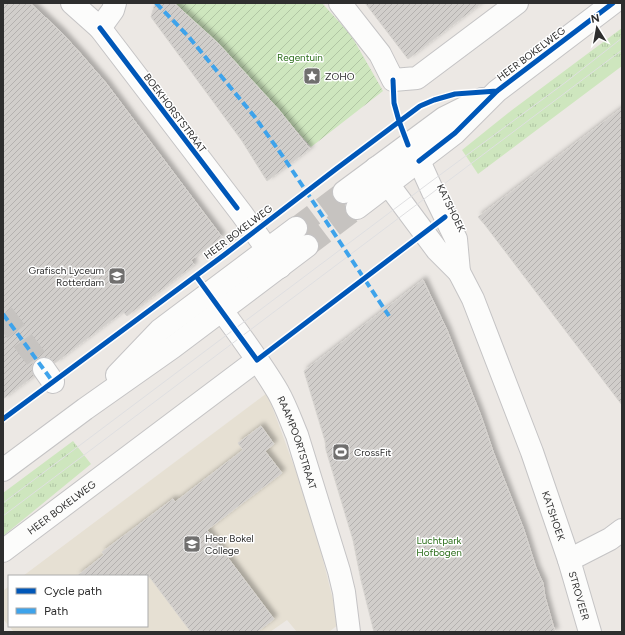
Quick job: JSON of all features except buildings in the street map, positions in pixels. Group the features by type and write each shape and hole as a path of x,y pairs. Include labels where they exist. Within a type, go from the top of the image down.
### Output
{"street":[{"name":"BOEKHORSTSTRAAT","path":"72,3 100,28 274,258"},
{"path":"100,28 113,10 115,3"},
{"path":"340,3 380,54 392,80 417,78 517,3"},
{"name":"HEER BOKELWEG","path":"351,200 413,153 455,133 498,91 614,3"},
{"name":"KATSHOEK","path":"413,153 456,239 459,272"},
{"name":"KATSHOEK","path":"382,176 437,250 459,272 473,299 532,452 569,560"},
{"path":"3,470 222,310 274,258 302,237"},
{"path":"85,409 160,330 209,293 274,258"},
{"name":"RAAMPOORTSTRAAT","path":"209,293 257,360 279,394 297,435 339,571 346,604 349,632"},
{"name":"HEER BOKELWEG","path":"3,551 257,360"},
{"path":"569,560 610,539 622,530"},
{"name":"STROVEER","path":"569,560 590,632"}],"shaded area":[{"name":"Heer Bokel College","path":"267,393 311,512 339,624 329,632 297,632 287,620 270,632 14,632 10,627 148,627 148,575 24,575"},
{"name":"Heer Bokel College","path":"8,587 8,625 3,619 3,591"}],"green space":[{"name":"Regentuin","path":"175,3 322,3 351,35 383,91 311,147 245,74"},
{"path":"622,28 622,66 478,174 462,150 512,110"},
{"path":"73,441 91,464 3,536 3,493"}],"tunnel":[{"path":"296,228 344,192"},
{"path":"307,246 357,208"},
{"path":"3,314 44,369"}],"tram line":[{"path":"3,503 566,82 622,38"},
{"path":"3,516 622,50"}],"marked path":[{"path":"156,3 188,36 254,116 284,158 389,316"},
{"path":"3,314 53,382"}],"cycle path":[{"path":"419,161 455,133 497,91 613,3"},
{"path":"100,28 237,208"},
{"path":"393,80 394,103 408,145"},
{"path":"3,419 224,255 420,106 455,94 497,91"},
{"path":"196,276 257,360 445,217"}],"place":[{"name":"ZOHO","path":"312,76"},
{"name":"Grafisch Lyceum Rotterdam","path":"117,276"},
{"name":"CrossFit","path":"341,452"},
{"name":"Heer Bokel College","path":"192,544"}],"park label":[{"name":"Luchtpark Hofbogen","path":"439,546"}]}
